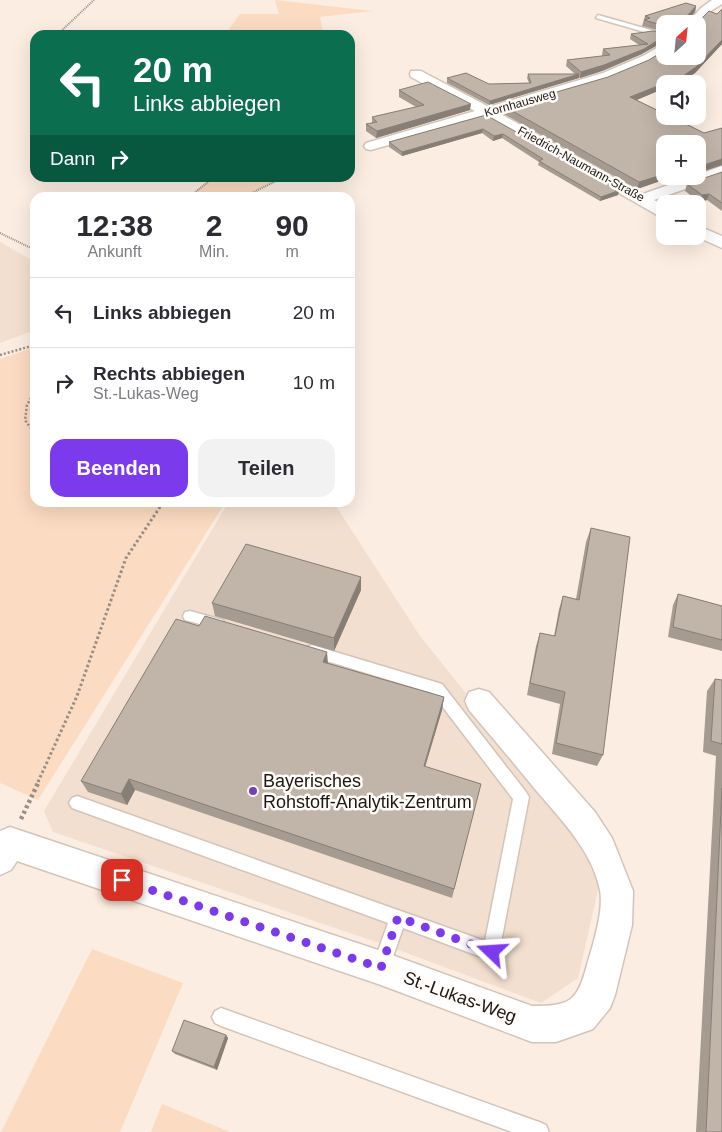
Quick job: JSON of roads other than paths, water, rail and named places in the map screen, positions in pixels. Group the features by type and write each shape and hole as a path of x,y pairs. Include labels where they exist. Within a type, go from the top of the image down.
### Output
{"street":[{"path":"700,15 720,0"},
{"path":"705,10 722,13"},
{"name":"Kornhausweg","path":"371,146 608,76 647,59 656,53"},
{"name":"Friedrich-Naumann-Straße","path":"416,74 488,112 656,207"},
{"path":"643,199 722,171"},
{"path":"706,234 722,243"},
{"name":"St.-Lukas-Weg","path":"5,851 381,968 532,1024 556,1024 580,1016 597,995 615,925 617,891 601,849 584,823 479,701"}],"lane":[{"path":"598,17 656,33"},
{"path":"190,616 228,627"},
{"path":"76,804 492,952 521,797 437,688 295,646"},
{"path":"381,968 398,917"},
{"path":"220,1016 539,1132"}],"place":[{"name":"Bayerisches Rohstoff-Analytik-Zentrum","path":"253,791"}]}
